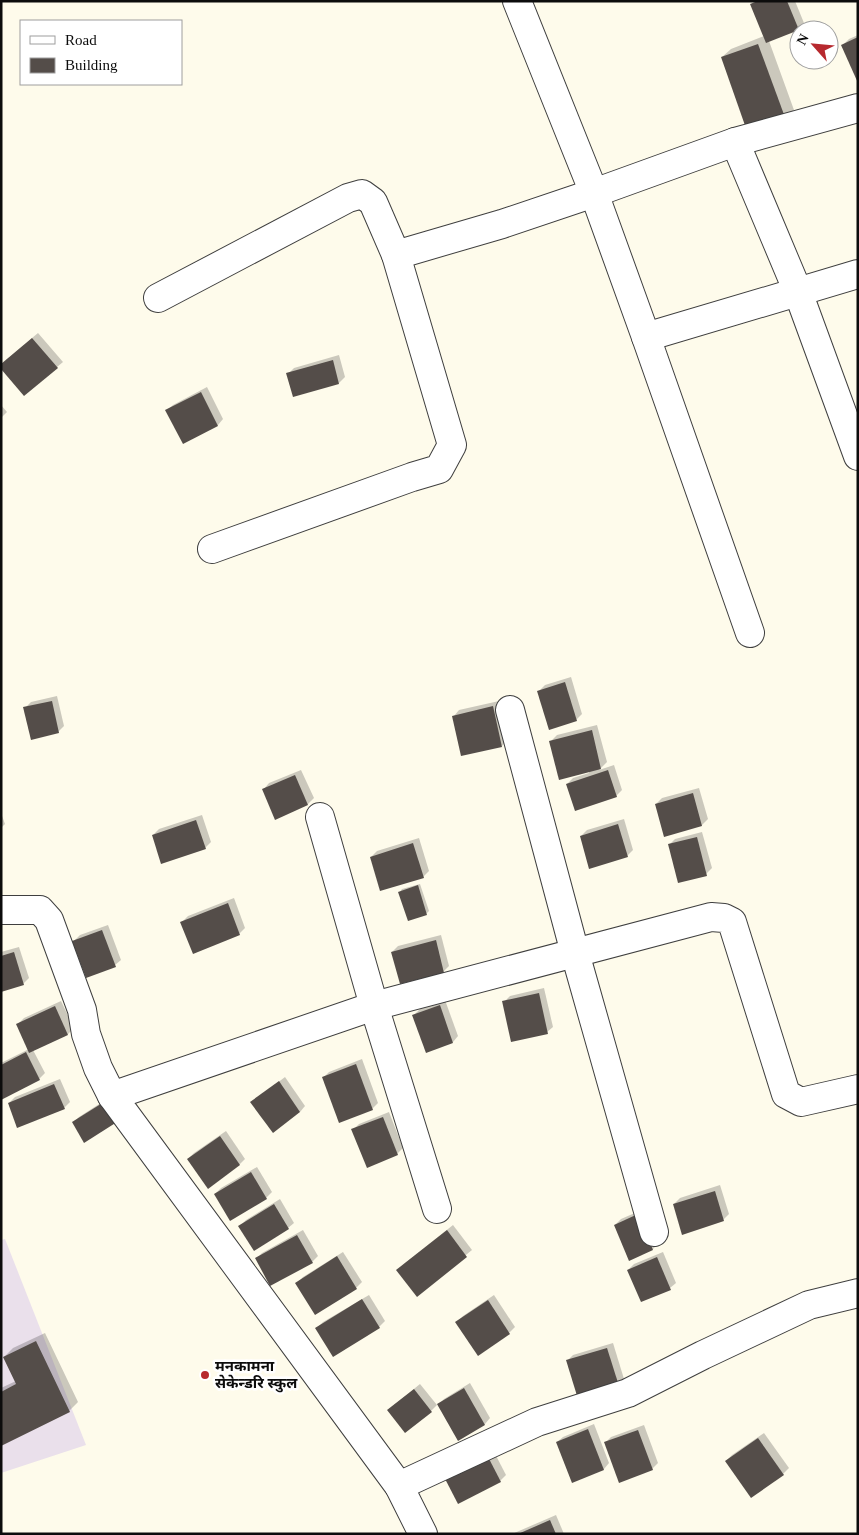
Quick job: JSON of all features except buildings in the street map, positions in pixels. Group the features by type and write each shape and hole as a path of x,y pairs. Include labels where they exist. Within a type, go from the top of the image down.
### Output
{"street":[{"path":"517,1 594,193 750,633"},
{"path":"396,255 502,224 735,142 858,108"},
{"path":"735,142 798,292 858,456"},
{"path":"158,298 348,198 362,194 373,202 396,255 452,445 439,469 212,549"},
{"path":"646,337 858,274"},
{"path":"510,710 574,953 654,1232"},
{"path":"320,817 374,1006 437,1209"},
{"path":"1,910 40,910 49,920 82,1010 86,1034 98,1068 112,1096 399,1486 423,1534"},
{"path":"112,1096 374,1006 711,917 724,918 732,922 786,1094 801,1102 858,1089"},
{"path":"399,1486 538,1422 628,1393 809,1305 858,1293"}],"shaded area":[{"path":"5,1239 86,1445 1,1473 1,1240"}],"place":[{"name":"मनकामना सेकेन्डरि स्कुल","path":"205,1375"}]}
